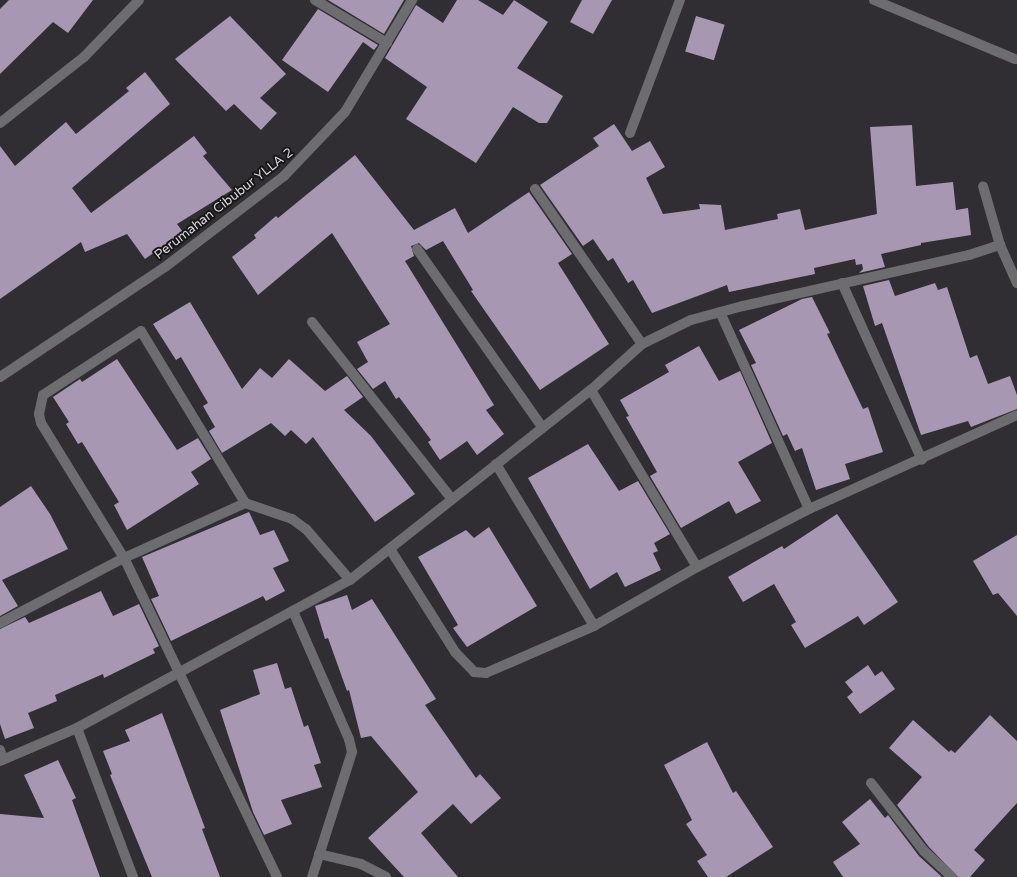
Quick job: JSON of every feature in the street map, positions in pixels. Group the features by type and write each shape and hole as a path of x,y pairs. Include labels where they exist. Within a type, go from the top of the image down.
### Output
{"street":[{"path":"0,123 84,57 139,0"},
{"path":"315,0 387,43"},
{"name":"Perumahan Cibubur YLLA 2","path":"0,377 165,267 284,176 345,112 412,0"},
{"path":"630,133 680,0"},
{"path":"874,0 1015,59"},
{"path":"983,186 1000,245 1017,283"},
{"path":"535,189 642,344"},
{"path":"0,750 2,761 77,728 350,580 542,427 591,390 642,344 691,320 842,282 969,255 1000,245"},
{"path":"417,249 542,427"},
{"path":"842,282 922,460"},
{"path":"720,312 809,509"},
{"path":"312,322 452,499"},
{"path":"277,877 124,558 41,423 39,414 43,395 141,331 245,503 292,519 306,529 350,580"},
{"path":"591,390 697,567"},
{"path":"390,549 455,652 474,672 495,670 594,626 697,567 809,509 922,460 1017,415"},
{"path":"496,464 594,626"},
{"path":"0,623 124,558 245,503"},
{"path":"293,611 351,746 350,760 312,877"},
{"path":"77,728 133,877"},
{"path":"871,783 924,851 952,877"},
{"path":"320,854 361,864 386,877"}],"building":[{"path":"9,0 93,0 68,33 53,22 0,74 0,9"},
{"path":"328,0 404,0 384,34"},
{"path":"457,0 478,0 503,15 514,0 548,22 517,68 563,96 547,123 539,123 513,107 476,163 406,119 427,87 385,58 416,5 443,23"},
{"path":"582,0 612,0 593,34 570,22"},
{"path":"318,9 378,45 374,50 363,42 328,92 282,60"},
{"path":"230,16 286,74 260,98 277,113 261,130 234,104 226,111 175,59"},
{"path":"696,16 725,25 714,60 685,51"},
{"path":"145,72 170,104 72,188 91,213 194,136 207,153 203,156 232,190 177,224 183,232 145,259 127,234 85,252 81,242 0,299 0,146 15,166 66,122 76,134 129,91 126,88"},
{"path":"614,124 632,151 650,141 665,167 646,178 663,214 700,209 699,204 721,205 725,230 778,219 777,214 800,209 805,230 877,214 870,127 912,125 916,186 953,182 956,210 968,208 971,235 921,243 921,245 881,254 885,267 859,273 863,269 862,264 856,265 855,259 814,268 815,274 729,292 727,285 652,313 633,280 628,283 613,258 608,261 593,239 583,246 540,185 599,146 593,138"},
{"path":"355,155 414,230 455,208 468,233 529,192 572,254 558,263 609,344 540,390 471,291 473,290 443,241 426,250 419,243 411,246 414,256 405,261 494,405 486,410 504,434 477,455 467,441 440,460 428,442 431,440 399,397 396,399 385,381 373,389 357,369 368,362 357,342 390,324 332,233 258,295 232,257 256,238 254,235 276,216 278,218"},
{"path":"889,280 895,296 935,283 938,290 947,287 970,358 977,355 988,384 1010,376 1017,395 1017,409 971,427 968,421 921,435 882,323 875,326 863,286"},
{"path":"812,297 830,333 827,334 863,409 868,407 883,452 845,464 850,479 816,490 802,448 795,451 787,434 783,436 751,365 756,363 739,330 802,299"},
{"path":"190,302 242,389 260,368 272,378 289,359 325,391 347,376 363,397 344,410 371,436 415,494 375,522 313,437 306,444 291,430 285,436 271,423 222,453 209,431 215,427 203,406 208,403 181,357 176,360 153,324"},
{"path":"699,346 719,381 740,371 772,443 738,462 761,501 736,514 729,501 681,528 650,476 657,472 626,417 629,416 620,400 669,372 665,365"},
{"path":"117,359 177,450 198,438 211,459 191,472 199,484 127,530 114,505 119,502 82,442 78,444 66,424 69,422 53,397 80,379 82,382"},
{"path":"588,444 619,491 638,481 670,534 654,543 658,551 653,553 661,570 625,587 617,572 590,589 528,478"},
{"path":"31,486 50,514 68,549 2,580 18,606 0,616 0,507"},
{"path":"249,512 260,535 274,530 289,561 273,568 285,591 266,601 263,596 171,641 151,599 159,596 142,557"},
{"path":"837,514 898,602 864,625 858,616 805,648 791,625 796,622 774,584 743,602 728,577 782,546 784,549"},
{"path":"489,527 537,606 467,647 453,628 458,625 418,557 466,530 474,538"},
{"path":"1017,535 1017,616 998,593 993,595 973,561"},
{"path":"101,591 113,616 139,604 159,646 153,649 155,653 104,678 103,674 55,695 57,701 28,713 34,728 5,739 0,724 0,629 25,617 29,623"},
{"path":"347,595 352,610 372,599 436,699 425,705 476,778 480,774 501,798 471,824 453,804 421,833 458,877 404,877 368,838 418,792 371,736 361,738 349,690 347,691 328,638 325,639 315,606"},
{"path":"277,663 285,689 291,687 304,727 308,725 321,763 314,765 322,787 281,800 292,824 264,835 253,812 220,710 260,694 253,670"},
{"path":"868,665 875,676 882,671 895,689 860,714 847,697 853,692 845,682"},
{"path":"162,713 205,828 202,829 220,877 152,877 110,775 112,774 103,751 130,741 125,730"},
{"path":"990,715 1017,741 1017,803 974,850 985,860 970,877 958,877 929,847 897,805 922,777 889,748 913,720 949,752 951,750 955,753"},
{"path":"707,742 733,793 736,791 773,847 726,877 708,877 697,861 707,855 686,824 692,820 664,765"},
{"path":"58,760 76,798 72,800 100,877 0,877 0,814 44,818 24,775"},
{"path":"870,799 885,818 888,815 919,856 942,877 843,877 833,862 860,844 842,822"}]}
